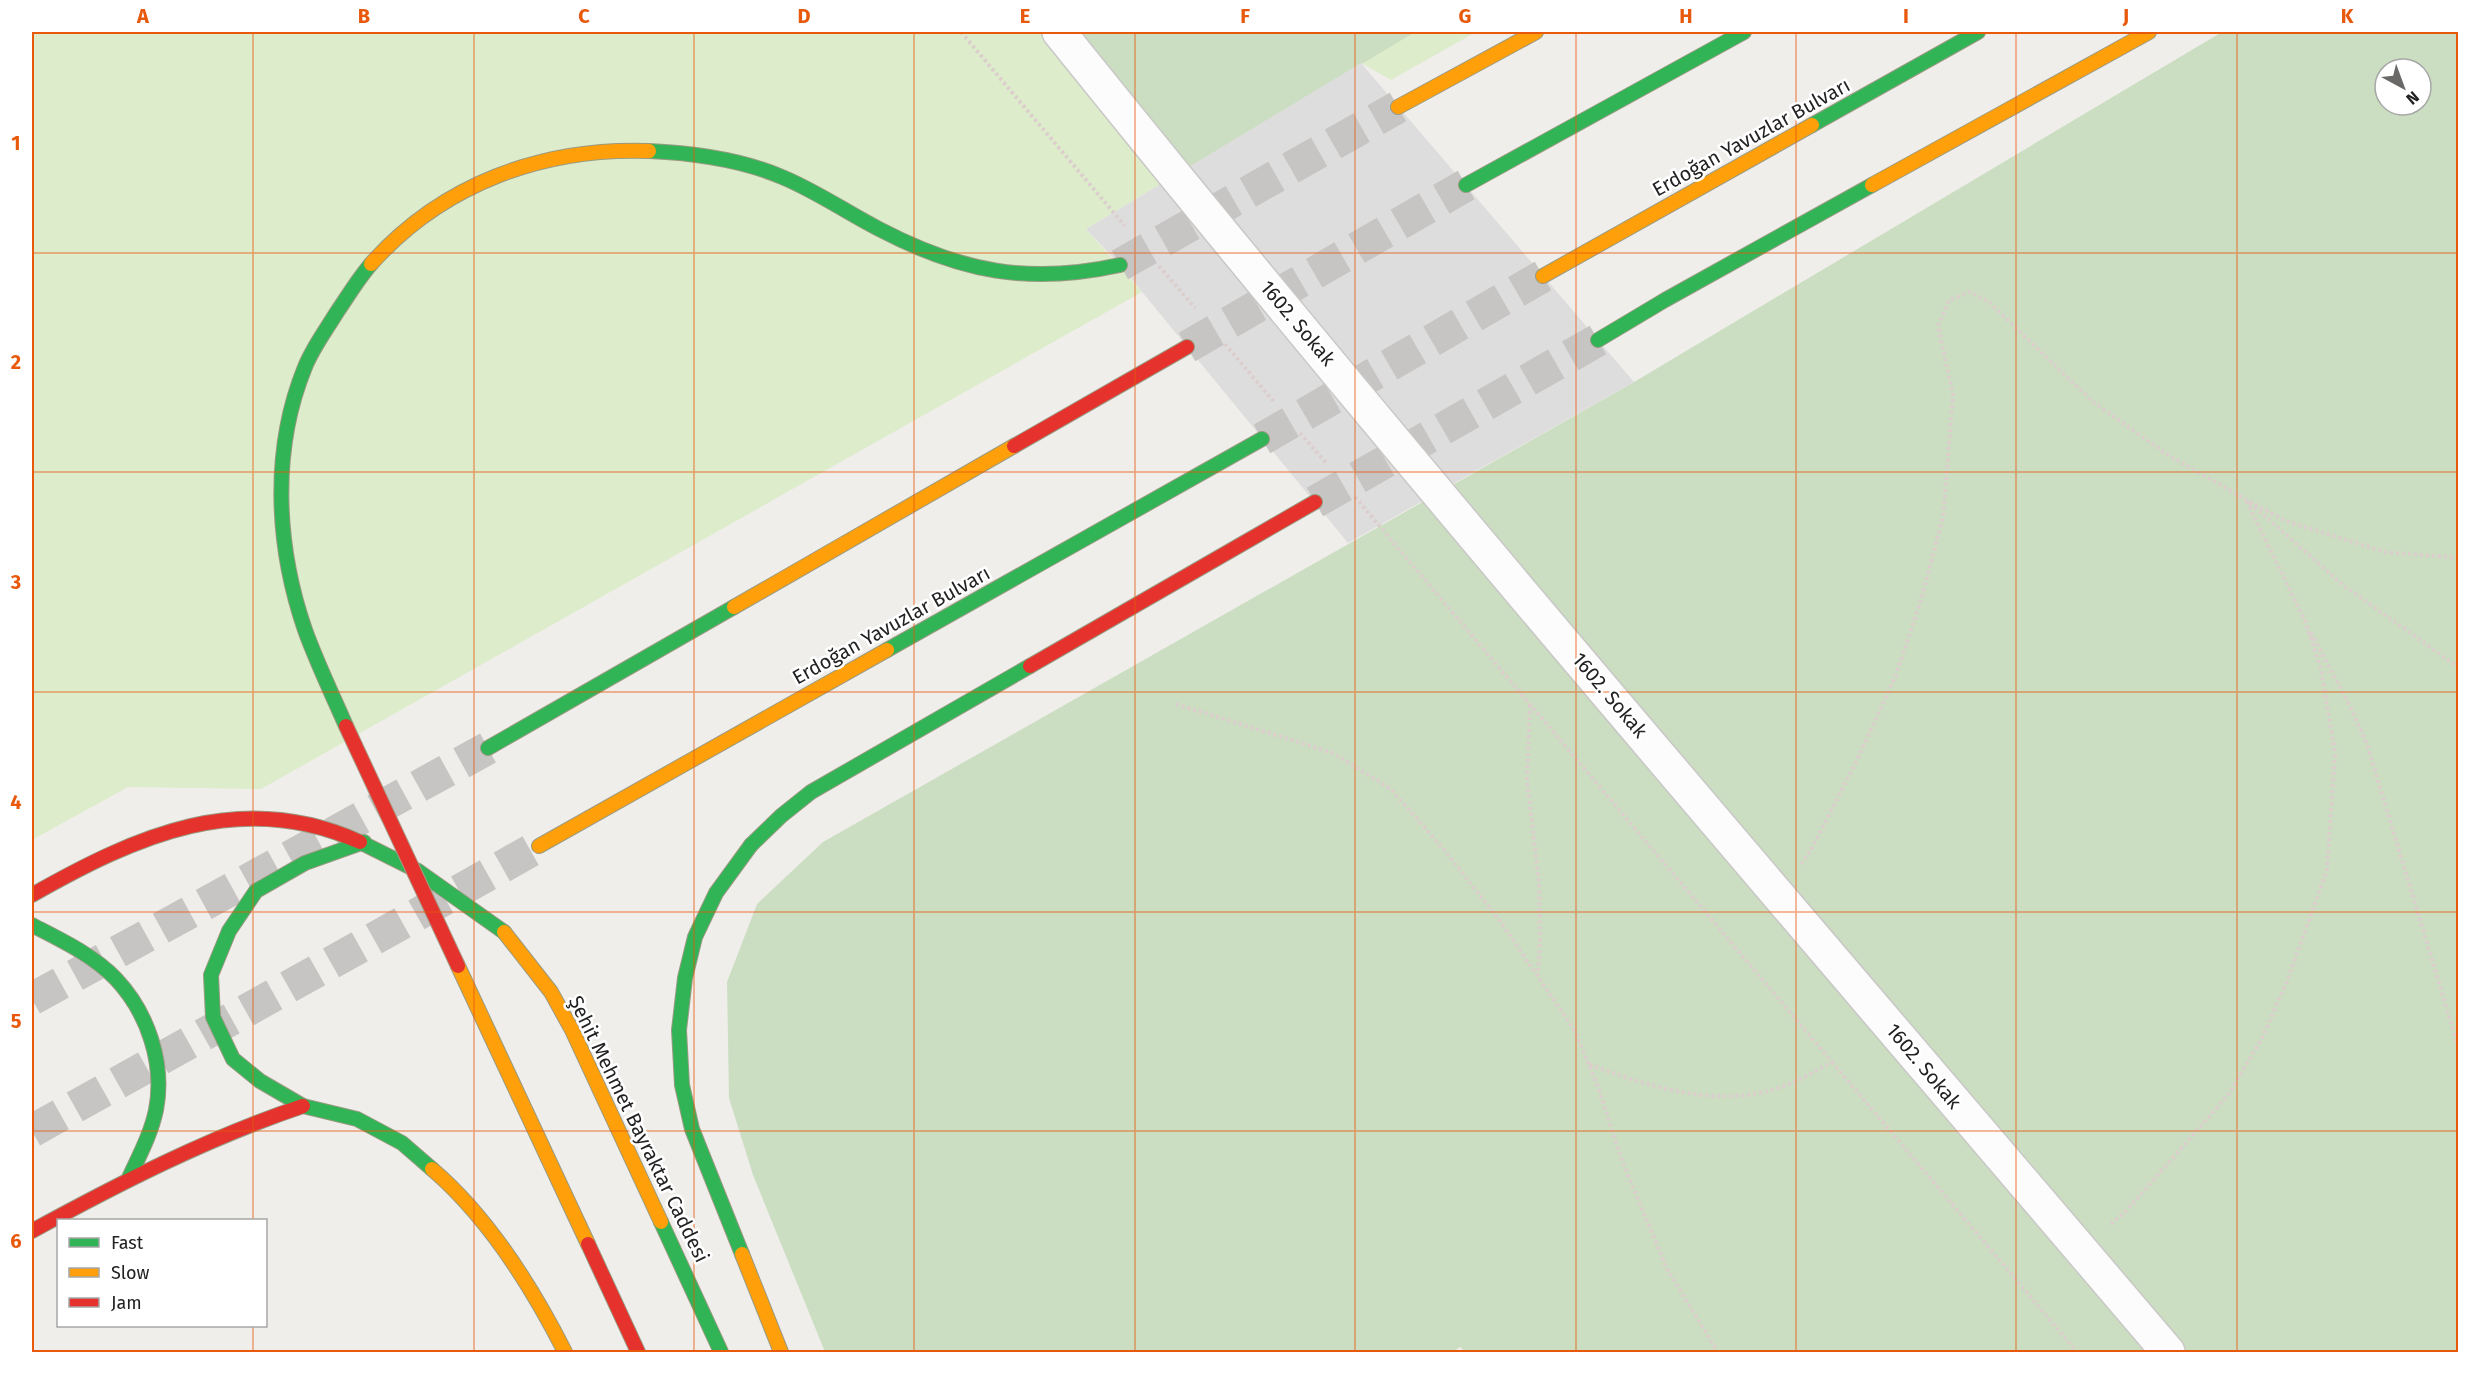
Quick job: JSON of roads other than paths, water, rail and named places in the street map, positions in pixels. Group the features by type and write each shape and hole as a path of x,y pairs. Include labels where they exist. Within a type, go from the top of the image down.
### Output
{"main road":[{"path":"1398,107 1536,32"},
{"path":"1466,185 1744,32"},
{"name":"Erdoğan Yavuzlar Bulvarı","path":"1544,276 1978,32"},
{"path":"1598,340 2149,32"},
{"path":"638,1353 346,726 306,630 294,590 285,547 281,496 282,456 290,413 306,365 335,316 367,269 395,238 436,206 485,178 533,162 581,152 642,149 733,160 772,174 836,204 908,244 996,273 1076,274 1120,265"},
{"path":"488,748 1187,347"},
{"name":"Erdoğan Yavuzlar Bulvarı","path":"539,846 1262,439"},
{"path":"781,1353 692,1129 682,1084 680,1030 685,978 695,937 716,893 751,845 811,792 1315,502"},
{"name":"Şehit Mehmet Bayraktar Caddesi","path":"32,895 98,858 152,836 208,821 253,818 296,822 364,842 433,879 504,932 551,992 572,1030 722,1353"},
{"path":"364,842 305,863 256,891 229,931 211,975 213,1017 233,1059 261,1081 303,1106 357,1119 402,1143 443,1178 499,1242 545,1313 565,1353"},
{"path":"32,926 82,952 117,980 138,1009 152,1039 158,1076 156,1110 129,1178"},
{"path":"32,1231 129,1178 239,1127 303,1106"}],"street":[{"name":"1602. Sokak","path":"1059,32 1190,194 2168,1353"}],"tunnel":[{"path":"1120,265 1398,107"},
{"path":"1187,347 1466,185"},
{"path":"1262,439 1543,276"},
{"path":"1315,502 1598,340"},
{"path":"32,999 488,748"},
{"path":"32,1131 539,846"}]}
